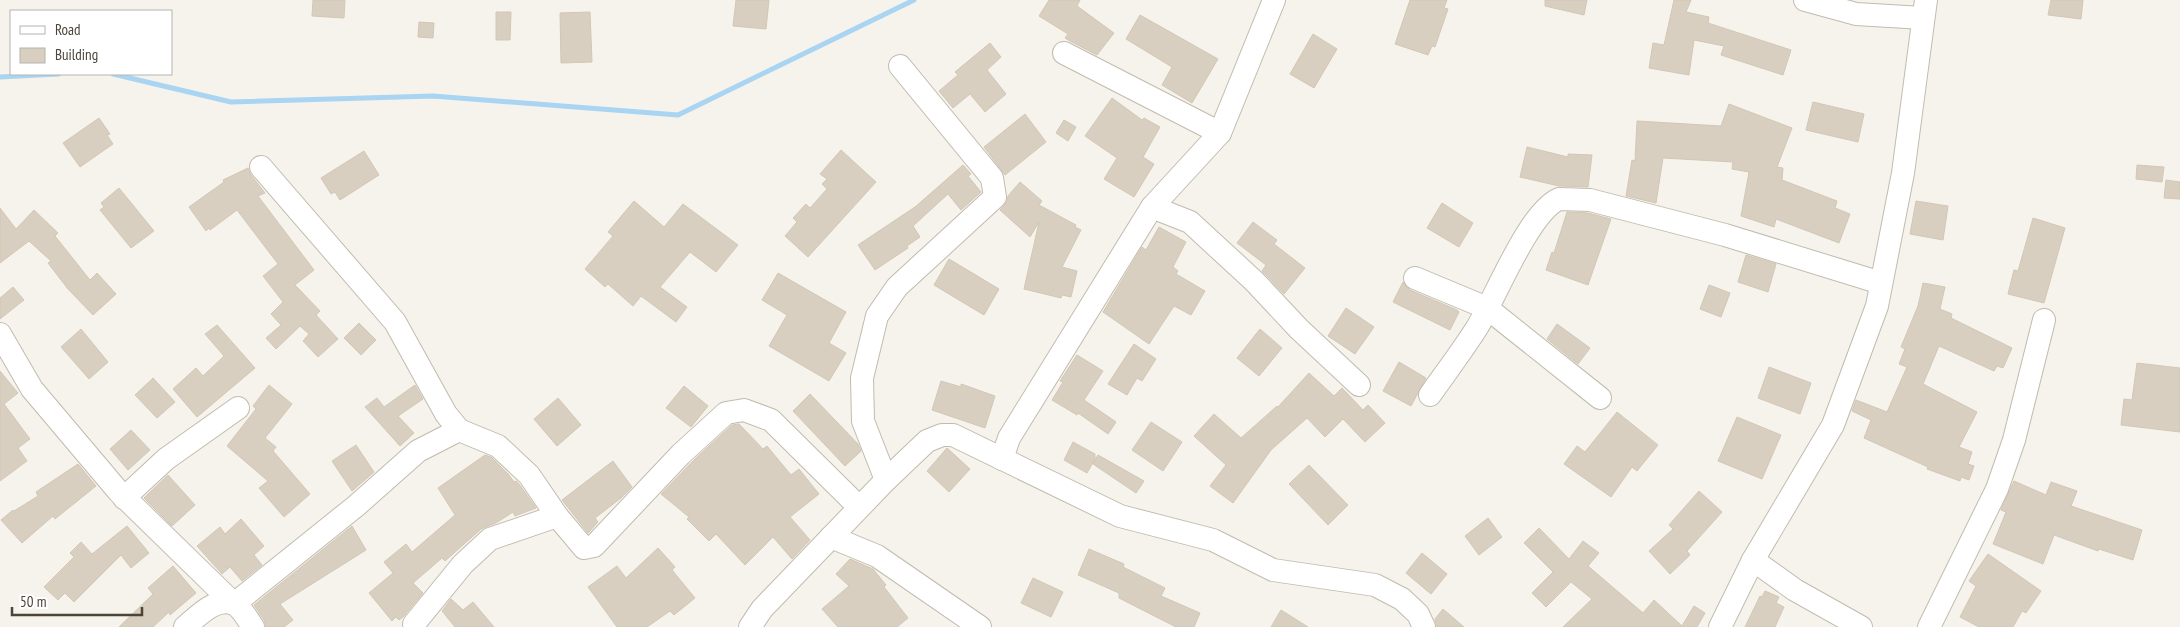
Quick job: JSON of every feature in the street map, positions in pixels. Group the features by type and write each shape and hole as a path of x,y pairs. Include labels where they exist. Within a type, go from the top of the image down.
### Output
{"street":[{"path":"1002,459 1009,438 1152,207 1220,134 1274,0"},
{"path":"1720,627 1753,560 1833,425 1877,306 1902,172 1924,9 1856,14 1805,0"},
{"path":"1064,53 1220,134"},
{"path":"886,480 862,421 862,378 877,316 897,287 995,197 992,178 900,66"},
{"path":"261,167 394,322 446,414 459,430 498,446 529,475 557,516 584,548 594,546 681,454 726,413 744,410 771,420 859,507"},
{"path":"1430,395 1478,326 1526,236 1544,210 1559,198 1590,200 1716,233 1881,283"},
{"path":"1152,207 1190,222 1254,281 1299,329 1359,384"},
{"path":"1415,278 1488,308 1600,398"},
{"path":"1929,627 1997,489 2014,440 2044,320"},
{"path":"0,334 32,389 124,498 240,609 253,627"},
{"path":"124,498 166,459 238,408"},
{"path":"184,627 215,604 234,604 356,506 418,451 459,430"},
{"path":"750,627 762,609 859,507 927,441 942,435 953,435 1120,516 1213,540 1273,570 1375,585 1402,599 1418,614 1424,627"},
{"path":"414,626 463,564 490,539 557,516"},
{"path":"830,538 877,556 980,627"},
{"path":"1753,560 1795,590 1861,627"}],"building":[{"path":"313,0 345,0 344,18 312,16"},
{"path":"736,0 769,0 766,29 733,26"},
{"path":"1049,0 1080,0 1077,6 1114,33 1097,55 1065,38 1068,34 1039,16"},
{"path":"1410,0 1447,0 1444,8 1448,9 1435,47 1432,46 1428,55 1395,44"},
{"path":"1545,0 1587,0 1584,15 1545,6"},
{"path":"1674,0 1691,0 1686,12 1709,17 1708,23 1791,50 1783,75 1721,55 1724,46 1694,40 1689,75 1649,68 1653,43 1664,45"},
{"path":"2051,0 2083,0 2081,19 2048,15"},
{"path":"496,12 511,12 510,40 496,40"},
{"path":"590,12 592,62 561,63 560,13"},
{"path":"1140,15 1218,59 1192,103 1162,85 1172,67 1126,39"},
{"path":"419,22 434,23 433,38 418,37"},
{"path":"1313,34 1337,49 1314,88 1290,74"},
{"path":"990,43 1001,57 987,70 1006,94 985,112 970,94 953,108 939,91 958,75 955,72"},
{"path":"1112,98 1142,120 1144,118 1160,127 1143,157 1154,164 1134,197 1104,179 1117,158 1085,136"},
{"path":"1813,102 1864,114 1858,142 1806,130"},
{"path":"1729,104 1792,128 1777,167 1783,168 1782,180 1837,201 1835,208 1850,214 1839,243 1776,219 1774,227 1741,216 1749,172 1732,169 1733,162 1663,158 1656,203 1626,196 1632,160 1635,161 1637,121 1721,126"},
{"path":"1025,114 1046,142 1005,175 984,147"},
{"path":"99,118 110,134 107,135 113,144 80,167 63,143"},
{"path":"1064,120 1076,127 1068,141 1056,133"},
{"path":"1527,147 1568,157 1568,154 1592,155 1588,187 1559,186 1520,177"},
{"path":"841,150 876,182 808,257 785,236 797,222 793,218 806,204 810,208 827,189 822,184 827,179 820,174"},
{"path":"364,151 379,175 340,200 335,192 331,194 321,178"},
{"path":"963,165 971,174 968,176 981,192 961,210 948,194 913,226 920,237 907,246 908,248 875,270 858,245 915,207"},
{"path":"2137,165 2164,167 2162,182 2136,179"},
{"path":"248,168 265,193 258,196 314,270 295,285 320,311 316,315 338,339 318,357 303,341 309,334 300,326 276,349 266,338 281,325 271,314 283,302 263,276 278,264 237,210 206,231 189,207 224,182 223,180"},
{"path":"2166,180 2180,182 2180,199 2164,198"},
{"path":"1020,182 1042,201 1039,205 1076,225 1075,227 1081,230 1062,267 1077,271 1071,297 1062,295 1061,298 1024,289 1039,222 1030,237 1000,210 1007,202 1008,196"},
{"path":"119,188 154,231 131,248 100,210 104,207 101,203"},
{"path":"634,201 664,227 683,204 738,245 716,272 690,252 660,287 687,307 676,322 641,296 633,306 608,284 605,287 585,269 613,236 608,232"},
{"path":"1916,201 1948,206 1943,240 1910,234"},
{"path":"1442,203 1473,223 1459,247 1427,228"},
{"path":"0,208 16,229 34,210 58,233 55,236 90,280 97,273 116,294 93,315 68,289 48,263 51,261 29,241 0,263"},
{"path":"1567,212 1588,213 1611,219 1588,285 1546,270 1552,252 1554,253"},
{"path":"2033,218 2065,228 2044,303 2008,294 2014,270 2018,271"},
{"path":"1253,222 1277,240 1274,244 1305,268 1284,294 1262,271 1266,265 1237,243"},
{"path":"1159,227 1186,242 1173,267 1178,271 1176,274 1205,291 1191,315 1174,306 1149,344 1103,312 1142,247 1146,250"},
{"path":"1746,255 1776,264 1768,292 1738,282"},
{"path":"949,259 999,289 984,315 934,285"},
{"path":"778,273 846,312 829,343 846,353 829,381 769,346 787,315 762,300"},
{"path":"1403,282 1410,290 1459,312 1450,330 1393,302"},
{"path":"1923,283 1945,287 1940,309 1952,314 1951,318 2012,348 2003,368 1997,366 1994,371 1939,346 1923,384 1977,412 1959,447 1972,452 1968,464 1974,466 1969,480 1961,477 1960,481 1927,469 1928,467 1864,438 1871,420 1852,411 1856,400 1887,412 1907,367 1899,364 1905,349 1901,347 1918,306"},
{"path":"1709,285 1730,293 1721,317 1700,309"},
{"path":"13,287 24,300 0,319 0,298"},
{"path":"1346,308 1374,327 1355,354 1328,336"},
{"path":"359,323 376,340 361,355 344,338"},
{"path":"1557,324 1590,348 1578,364 1547,339"},
{"path":"217,325 255,368 197,417 173,389 196,368 203,376 224,356 205,334"},
{"path":"81,329 108,362 89,379 61,347"},
{"path":"1260,329 1282,348 1259,376 1237,358"},
{"path":"1134,344 1156,359 1142,381 1137,378 1127,395 1108,384"},
{"path":"1077,355 1103,371 1084,400 1116,422 1108,434 1078,413 1077,415 1052,400 1063,382 1060,381"},
{"path":"1399,362 1426,378 1411,406 1383,391"},
{"path":"2137,363 2180,368 2180,432 2121,425 2124,399 2132,400"},
{"path":"1769,367 1811,383 1800,414 1758,398"},
{"path":"0,371 18,393 4,404 30,439 18,448 27,461 0,481"},
{"path":"1309,373 1334,396 1342,388 1363,410 1368,405 1385,423 1365,442 1343,419 1325,437 1307,418 1271,450 1233,503 1210,486 1226,465 1194,436 1214,414 1241,438 1278,407"},
{"path":"153,378 175,402 157,418 135,395"},
{"path":"941,381 961,387 961,384 995,396 985,428 932,410"},
{"path":"269,385 292,404 265,438 276,447 273,451 310,494 284,517 259,488 268,481 227,446 256,409 253,406"},
{"path":"415,385 423,399 398,416 414,433 400,446 365,407 377,398 384,407"},
{"path":"684,386 708,406 691,427 666,408"},
{"path":"810,394 858,444 861,451 845,466 793,411"},
{"path":"558,398 581,425 557,446 534,419"},
{"path":"1617,412 1658,445 1637,471 1632,467 1611,497 1564,464 1577,446 1585,452"},
{"path":"1737,417 1781,435 1762,479 1718,461"},
{"path":"1151,422 1182,442 1163,471 1132,450"},
{"path":"739,424 763,449 767,446 791,475 799,469 819,494 790,517 810,540 792,559 773,537 745,565 716,534 709,541 687,519 689,517 661,494 732,425"},
{"path":"131,430 150,450 128,470 110,449"},
{"path":"1073,442 1095,454 1095,459 1087,473 1064,460"},
{"path":"356,445 374,472 352,491 332,461"},
{"path":"947,448 970,469 949,492 927,471"},
{"path":"485,455 491,457 514,482 516,481 519,484 536,508 515,516 513,512 496,523 481,529 445,561 442,558 413,583 423,593 403,617 399,620 396,617 392,621 369,593 393,573 384,562 406,544 412,552 455,515 438,488"},
{"path":"1098,455 1144,481 1136,493 1093,464"},
{"path":"613,461 632,487 595,518 598,522 588,533 562,500"},
{"path":"78,464 96,486 55,519 53,516 22,543 1,520 13,510 38,496 36,492"},
{"path":"1309,465 1348,505 1328,525 1289,484"},
{"path":"168,475 195,505 172,526 144,498"},
{"path":"2014,481 2046,495 2051,482 2077,491 2071,506 2142,530 2133,560 2099,549 2098,551 2054,535 2043,564 1993,544 2006,512 2001,510"},
{"path":"1699,491 1722,512 1687,551 1690,555 1670,574 1649,551 1673,529 1669,525"},
{"path":"1488,518 1502,537 1479,555 1465,536"},
{"path":"241,519 264,546 254,555 262,565 242,581 230,567 222,574 197,546 220,527 225,534"},
{"path":"127,526 149,553 131,568 121,555 74,602 65,593 58,600 44,587 74,557 70,553 81,542 92,554"},
{"path":"352,526 366,550 280,604 293,620 284,627 266,627 264,620 254,605"},
{"path":"1539,528 1569,559 1583,541 1599,553 1588,566 1643,613 1654,600 1682,626 1694,606 1705,613 1697,627 1563,627 1592,599 1571,582 1546,607 1532,593 1553,572 1524,543"},
{"path":"658,548 675,567 672,570 695,598 674,615 670,611 647,627 617,627 588,587 617,566 626,578"},
{"path":"1089,549 1124,564 1123,567 1165,588 1161,596 1200,613 1194,627 1176,627 1119,598 1119,593 1078,575"},
{"path":"1422,553 1447,574 1431,594 1406,573"},
{"path":"1988,554 2041,591 2026,613 2022,611 2013,627 1979,627 1960,617 1976,586 1969,581"},
{"path":"850,559 873,569 886,585 884,587 908,618 897,627 838,627 822,609 849,586 836,574"},
{"path":"173,566 196,593 170,615 169,612 153,627 119,627 153,594 148,588"},
{"path":"1033,578 1063,592 1051,617 1021,603"},
{"path":"1765,591 1779,597 1776,603 1784,607 1775,627 1745,627 1760,596 1762,597"},
{"path":"451,599 463,610 473,602 494,627 455,627 442,611"},
{"path":"1443,609 1464,627 1437,627 1435,619"},
{"path":"1281,610 1308,627 1271,627"}],"waterway":[{"path":"117,75 231,102 433,96 678,115 914,0"},
{"path":"0,77 39,75"}]}
